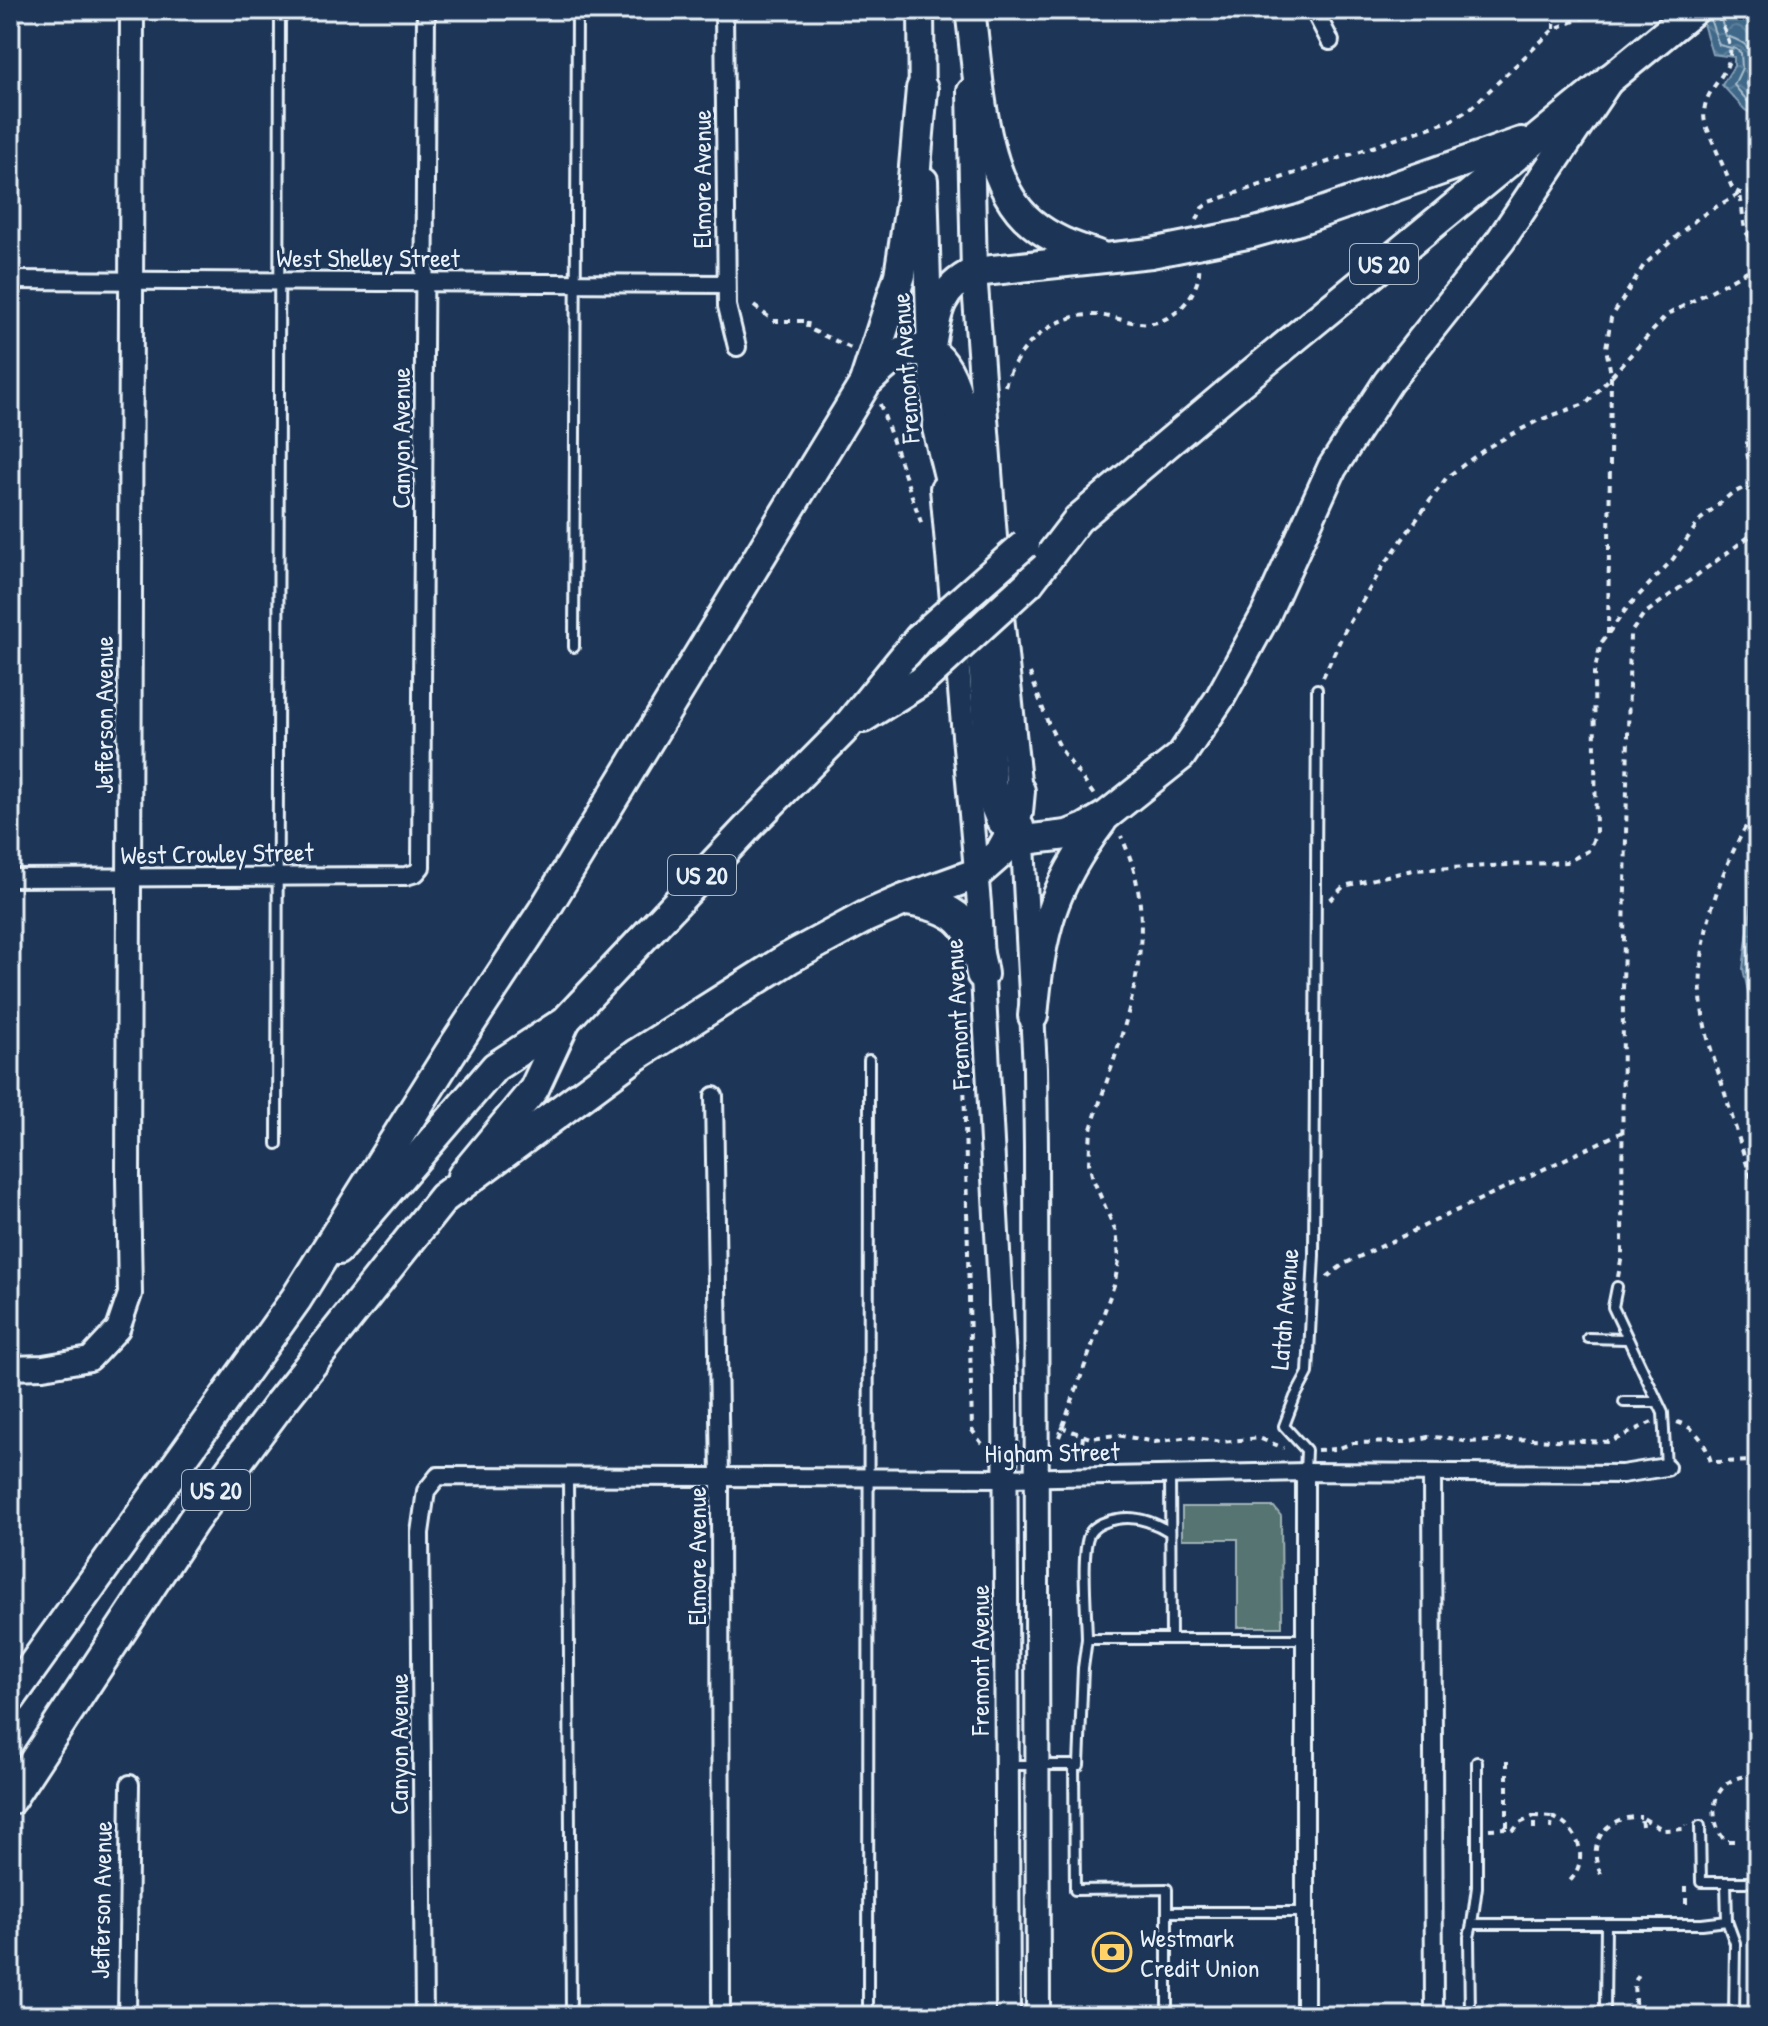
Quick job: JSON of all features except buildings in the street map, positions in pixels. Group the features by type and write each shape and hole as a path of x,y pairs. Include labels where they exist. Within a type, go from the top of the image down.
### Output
{"highway":[{"path":"969,10 990,153 1005,189 1029,222 1060,243 1106,258"},
{"name":"US 20","path":"843,731 922,681 1029,583 1078,519 1609,79 1701,11"},
{"path":"443,1198 636,1055 789,958 865,917 976,874 1017,837 1067,835 1085,828 1108,815 1181,756 1220,698 1265,616 1332,468 1388,382 1501,240 1609,79"},
{"path":"296,1299 450,1053 543,912 866,382 900,275 912,200 922,89"},
{"path":"930,353 935,318 944,296 957,280 974,272 1151,253 1264,230 1540,136"},
{"path":"866,382 896,355 911,351 930,353 941,364 963,413 972,484 997,577"},
{"path":"937,428 967,549 984,675 993,802 1000,819 1017,837"},
{"name":"US 20","path":"10,1698 296,1299 495,1067 565,1021 843,731 919,638 1025,544 1078,519"},
{"path":"1017,837 1019,791"},
{"path":"1033,1016 1039,957 1049,915 1077,854 1108,815"},
{"path":"904,900 929,903 959,917 978,948 982,974"},
{"name":"US 20","path":"13,1796 193,1521 281,1402 534,1089 565,1021"}],"main road":[{"name":"Fremont Avenue","path":"921,10 930,353 937,428"},
{"path":"969,10 974,272 997,577 1019,791"}],"street":[{"name":"Jefferson Avenue","path":"10,1368 43,1367 90,1359 118,1329 130,1294 132,10"},
{"name":"Canyon Avenue","path":"421,867 426,10"},
{"name":"Elmore Avenue","path":"724,10 726,284 727,306 737,347"},
{"path":"1314,10 1330,41"},
{"name":"West Shelley Street","path":"10,280 726,284"},
{"name":"Fremont Avenue","path":"937,428 976,874 1005,1379 1008,2016"},
{"path":"1017,837 1033,1016 1036,1148 1038,2016"},
{"name":"West Crowley Street","path":"10,878 406,876 416,873 421,867"},
{"name":"Elmore Avenue","path":"714,1096 720,1478 721,2016"},
{"name":"Higham Street","path":"438,1476 1007,1478 1305,1472 1622,1474 1666,1467"},
{"path":"1305,1472 1305,2016"},
{"path":"1432,1473 1434,2016"},
{"name":"Canyon Avenue","path":"424,2016 420,1533 426,1491 438,1476"},
{"name":"Jefferson Avenue","path":"127,2016 130,1784"}],"lane":[{"path":"277,1144 280,10"},
{"path":"574,647 577,10"},
{"name":"Latah Avenue","path":"1306,1450 1284,1426 1308,1373 1314,1255 1317,689"},
{"path":"868,2016 871,1477 869,1060"},
{"path":"1617,1287 1613,1307 1665,1420 1666,1467"},
{"path":"1588,1338 1626,1339"},
{"path":"1624,1402 1656,1402"},
{"path":"1305,1472 1306,1450"},
{"path":"1170,1474 1171,1639"},
{"path":"568,1476 571,2016"},
{"path":"1007,1765 1079,1765 1087,1639 1085,1552 1092,1529 1120,1518 1140,1518 1170,1532"},
{"path":"1087,1639 1306,1639"},
{"path":"1470,2016 1469,1937 1477,1887 1477,1762"},
{"path":"1074,1765 1075,1890 1167,1889 1167,2016"},
{"path":"1707,1822 1701,1882 1758,1882"},
{"path":"1726,1882 1727,1921 1735,1943 1734,2016"},
{"path":"1167,1912 1306,1912"},
{"path":"1472,1924 1702,1924 1727,1921"},
{"path":"1597,2016 1605,2008 1606,1925"},
{"path":"1605,2008 1614,2016"}],"path":[{"path":"1554,29 1555,10"},
{"path":"1196,235 1197,219 1202,208 1210,202 1452,120 1471,108 1554,29 1603,10"},
{"path":"1701,11 1730,50 1728,66 1705,99 1702,111 1705,123 1733,190 1740,193 1758,192"},
{"path":"1740,193 1745,231 1758,246"},
{"path":"1608,634 1611,374 1606,348 1611,318 1644,265 1699,217 1740,193"},
{"path":"1004,391 1021,352 1042,332 1064,320 1089,315 1154,323 1171,316 1184,305 1195,289 1200,273 1198,255"},
{"path":"1317,689 1344,632 1382,568 1447,477 1488,447 1537,421 1587,403 1667,315 1758,265"},
{"path":"754,306 774,321 808,321 807,328 856,353"},
{"path":"1316,916 1344,886 1413,870 1567,862 1588,851 1596,834 1594,673 1601,643 1627,608 1673,559 1701,519 1731,494 1757,484 1746,452 1747,432 1758,420"},
{"path":"1617,1287 1622,1255 1630,634 1643,615 1758,530"},
{"path":"1026,661 1048,723 1062,751 1108,815 1131,856 1142,921 1141,954 1134,992 1089,1144 1093,1179 1116,1232 1119,1261 1114,1285 1057,1443"},
{"path":"1758,806 1737,840 1718,882 1705,937 1701,981 1705,1027 1758,1200"},
{"path":"963,1024 972,1430 987,1450"},
{"path":"1312,1288 1344,1264 1622,1132"},
{"path":"1306,1450 1337,1449 1353,1443 1405,1442 1428,1437 1468,1442 1528,1439 1610,1442 1648,1422 1665,1420 1680,1422 1697,1433 1711,1462 1758,1461"},
{"path":"1061,1427 1083,1436 1129,1436 1155,1442 1189,1437 1222,1442 1259,1438 1286,1448 1284,1455"},
{"path":"1081,1454 1083,1436"},
{"path":"1507,1761 1507,1828 1514,1830 1534,1816 1552,1817 1571,1828 1580,1851 1578,1868 1568,1883"},
{"path":"1734,1841 1725,1841 1707,1822 1715,1800 1727,1785 1738,1778 1758,1777"},
{"path":"1534,1816 1534,1829"},
{"path":"1551,1829 1552,1817"},
{"path":"1601,1874 1595,1858 1595,1846 1601,1833 1611,1823 1641,1817 1664,1830 1685,1829 1689,1821"},
{"path":"1641,1817 1642,1826"},
{"path":"1636,2016 1634,1984 1641,1970"}],"green space":[{"path":"1182,1507 1274,1507 1281,1516 1282,1627 1238,1627 1238,1539 1182,1539"}],"water":[{"path":"1699,10 1758,10 1758,117 1745,110 1722,85 1734,66 1734,57 1712,54"},
{"path":"1758,854 1758,1035 1743,969"}],"place":[{"name":"Westmark Credit Union","path":"1112,1952"}]}
